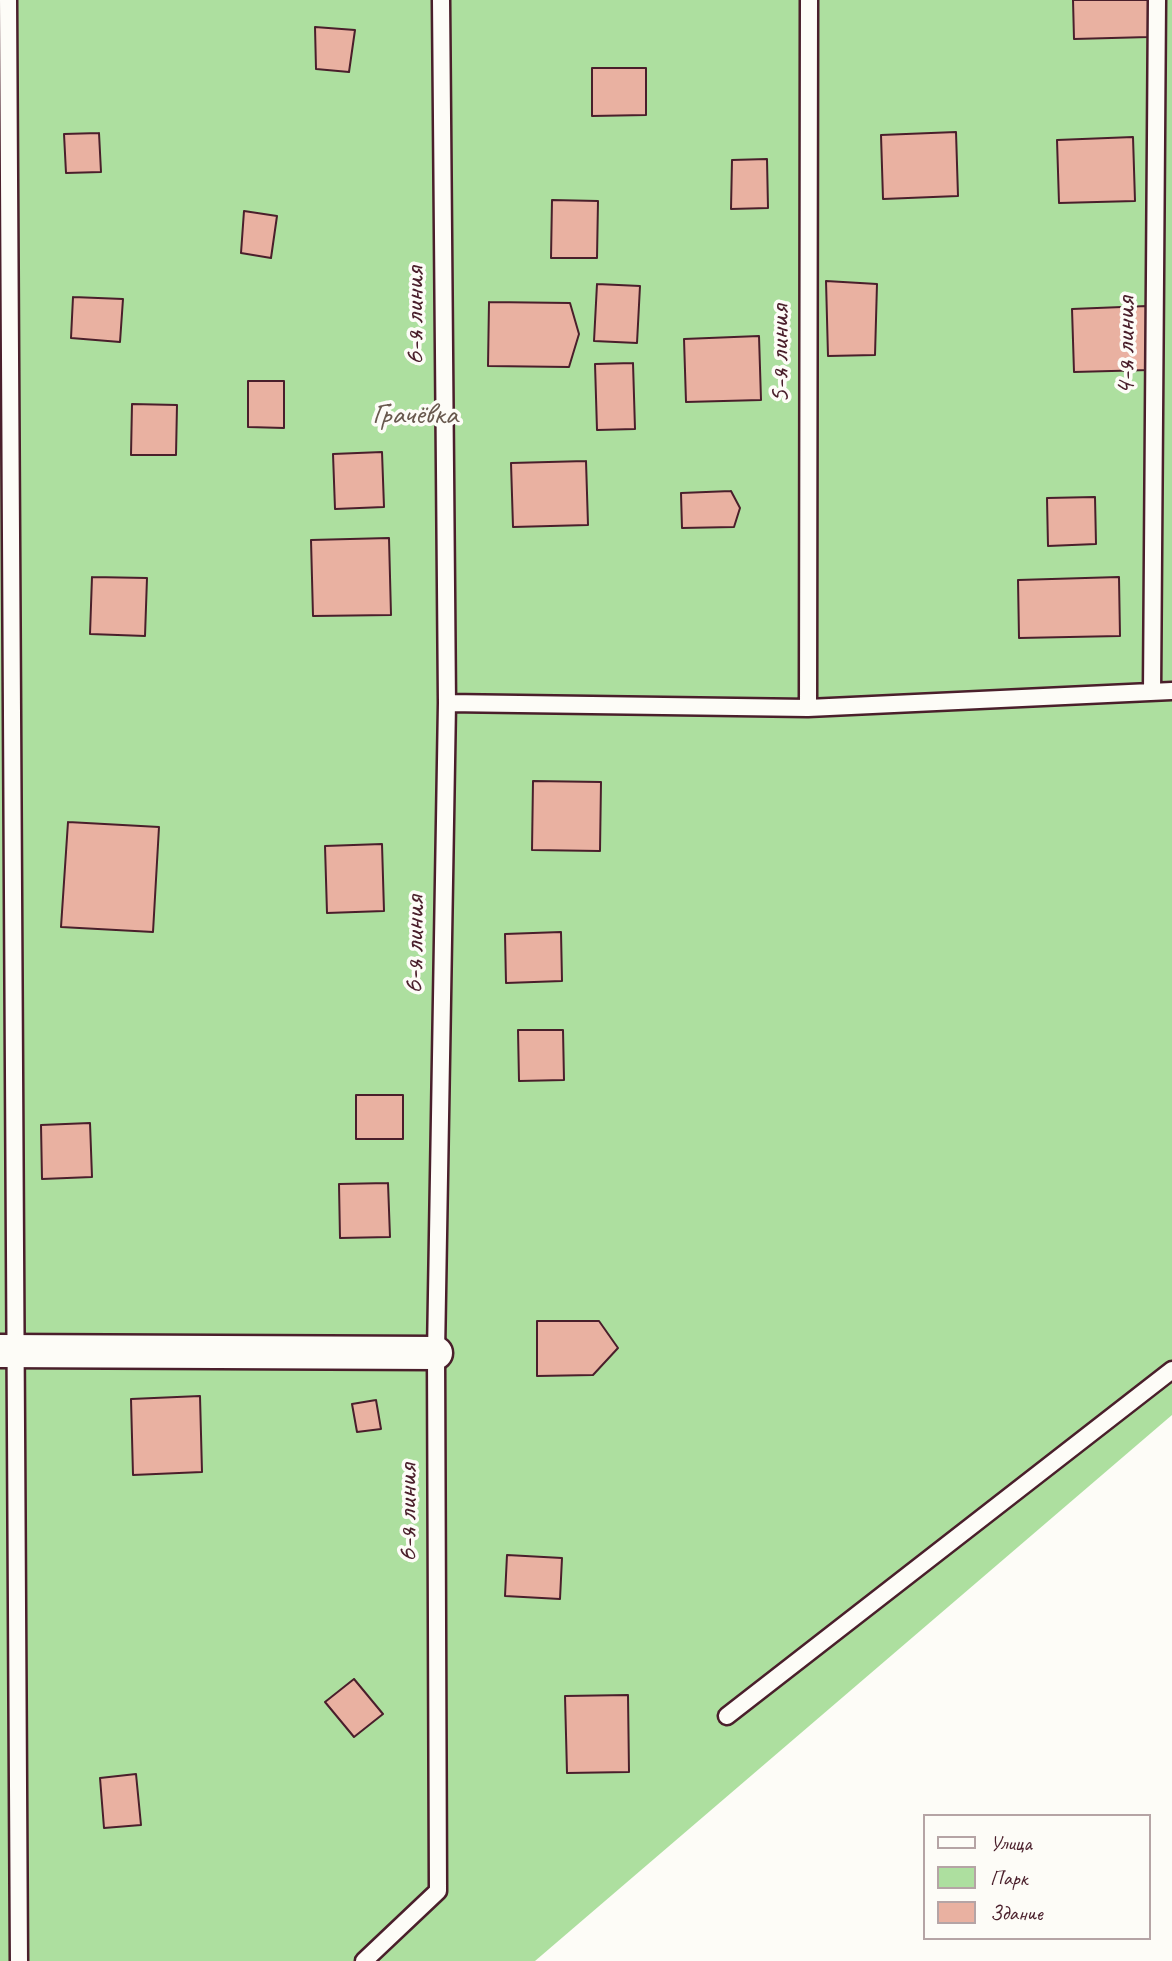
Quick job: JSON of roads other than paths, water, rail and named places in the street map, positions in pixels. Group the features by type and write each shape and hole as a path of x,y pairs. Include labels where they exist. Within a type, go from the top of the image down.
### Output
{"street":[{"path":"8,1351 436,1353"}],"lane":[{"path":"8,0 8,1351 19,1961"},
{"name":"6-я линия","path":"364,1961 438,1891 436,1353 447,703 441,0"},
{"name":"5-я линия","path":"808,708 809,0"},
{"name":"4-я линия","path":"1152,692 1157,0"},
{"path":"447,703 808,708 1172,691"},
{"path":"727,1716 1172,1370"}],"park label":[{"name":"Грачёвка","path":"415,415"}]}
